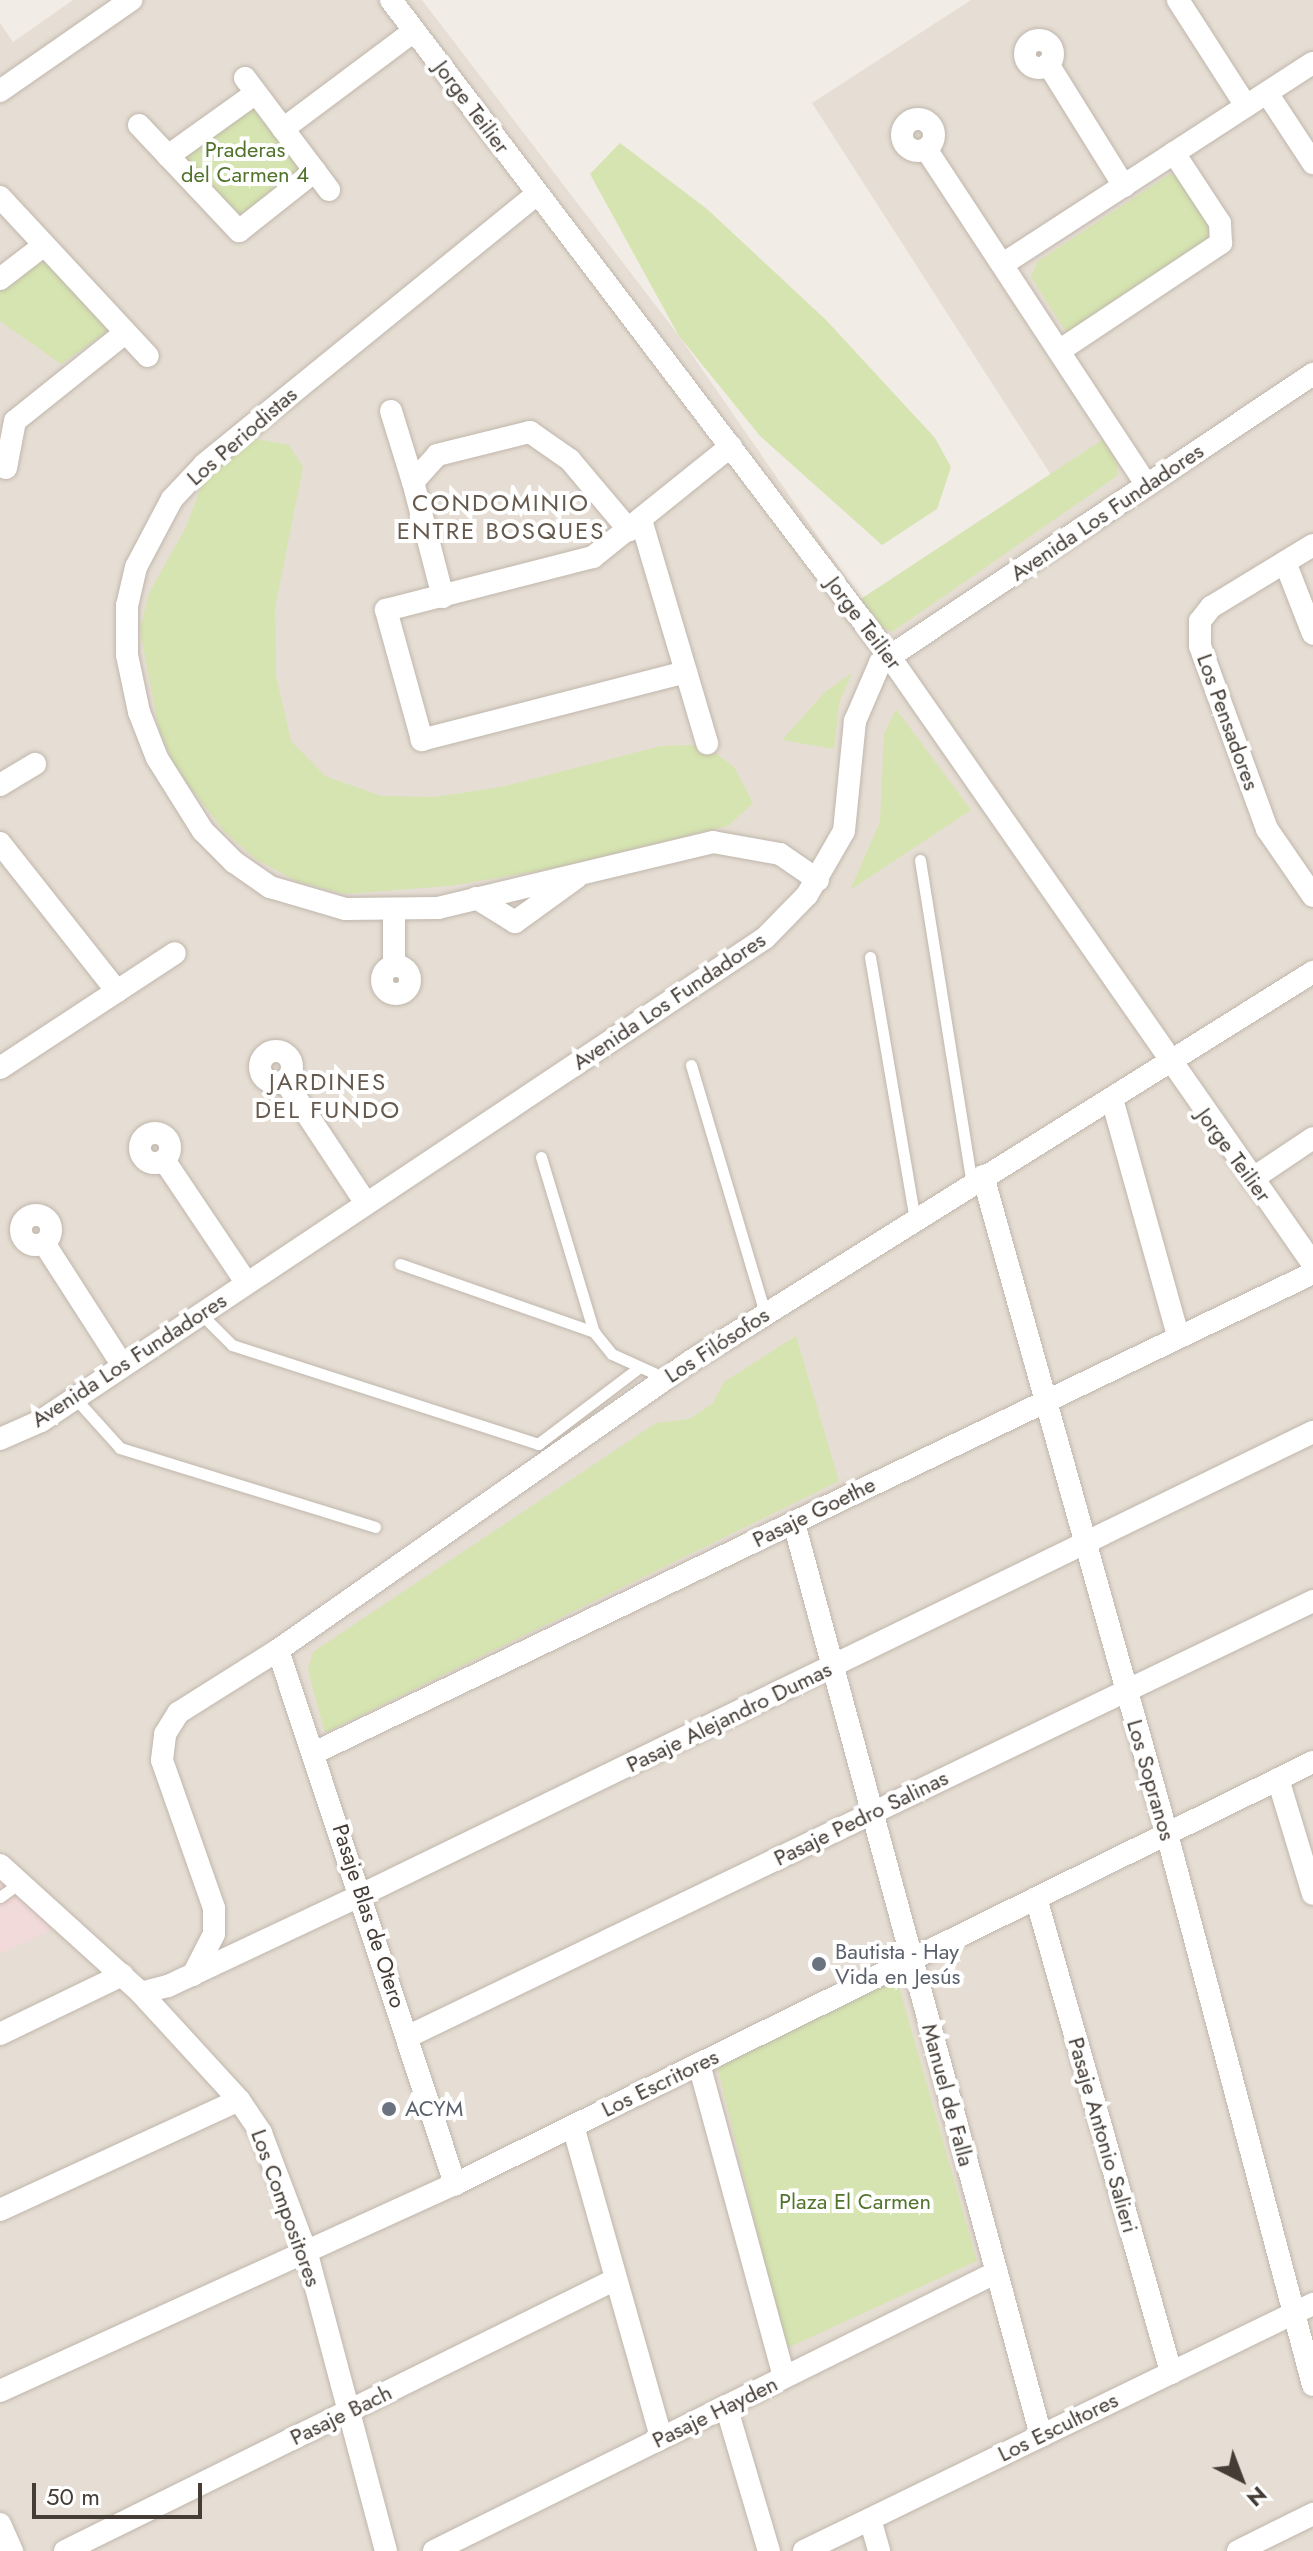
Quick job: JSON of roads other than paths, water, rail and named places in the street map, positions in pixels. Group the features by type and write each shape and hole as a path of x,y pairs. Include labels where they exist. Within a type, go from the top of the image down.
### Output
{"street":[{"path":"0,91 131,0"},
{"name":"Jorge Teilier","path":"391,0 890,657 1169,1065 1313,1264"},
{"path":"1178,0 1246,106"},
{"path":"283,129 414,31"},
{"path":"1003,264 1313,63"},
{"path":"1048,64 1124,186"},
{"path":"168,156 250,85 329,190"},
{"path":"1267,93 1313,163"},
{"path":"139,125 239,231 315,171"},
{"path":"926,149 1147,485"},
{"path":"1059,351 1221,243 1220,223 1174,153"},
{"name":"Los Periodistas","path":"537,194 204,465 172,499 153,528 127,605 127,655 139,712 157,758 203,831 270,887 345,909 394,910 476,898 577,877 713,842 780,854 818,880"},
{"path":"0,197 148,356"},
{"path":"0,279 43,246"},
{"path":"6,468 7,416 125,333"},
{"name":"Avenida Los Fundadores","path":"0,1439 75,1398 765,938 818,880 844,831 855,721 864,690 890,657 1313,374"},
{"path":"391,411 443,597"},
{"path":"413,482 437,455 530,432 570,460 635,525 707,743"},
{"path":"686,672 422,740 386,610 593,557 731,446"},
{"name":"Los Pensadores","path":"1313,545 1211,607 1200,621 1200,646 1267,829 1313,896"},
{"path":"1285,562 1313,634"},
{"path":"0,785 35,764"},
{"path":"0,843 117,991"},
{"name":"Los Periodistas","path":"476,898 515,922 577,877"},
{"path":"394,910 394,965"},
{"path":"0,1068 175,953"},
{"name":"Los Filósofos","path":"193,1975 214,1934 214,1908 162,1760 165,1734 178,1713 278,1650 665,1378 1313,972"},
{"path":"285,1081 365,1202"},
{"path":"1112,1099 1178,1336"},
{"path":"1252,1179 1313,1138"},
{"path":"164,1160 246,1282"},
{"name":"Los Sopranos","path":"977,1180 1304,2308 1313,2385"},
{"path":"44,1243 123,1366"},
{"name":"Pasaje Goethe","path":"316,1752 794,1523 1041,1399 1313,1273"},
{"name":"Pasaje Alejandro Dumas","path":"141,1993 193,1975 361,1895 1313,1432"},
{"name":"Manuel de Falla","path":"794,1523 1041,2436"},
{"name":"Pasaje Pedro Salinas","path":"409,2036 1313,1601"},
{"name":"Pasaje Blas de Otero","path":"278,1650 316,1752 455,2184"},
{"name":"Los Escritores","path":"0,2391 307,2254 455,2184 1313,1762"},
{"path":"1278,1779 1313,1894"},
{"name":"Los Compositores","path":"0,1865 141,1993 239,2100 261,2133 307,2254 386,2551"},
{"name":"Pasaje Antonio Salieri","path":"1036,1898 1171,2373"},
{"path":"0,2034 122,1975"},
{"path":"699,2064 784,2377"},
{"path":"0,2210 239,2100"},
{"path":"573,2126 661,2438"},
{"name":"Pasaje Hayden","path":"434,2551 997,2272"},
{"name":"Pasaje Bach","path":"65,2551 616,2279"},
{"name":"Los Escultores","path":"804,2551 1304,2308"},
{"path":"726,2406 769,2551"},
{"path":"1238,2551 1313,2514"},
{"path":"870,2519 879,2551"},
{"path":"0,2524 12,2551"}],"lane":[{"path":"920,860 977,1180"},
{"path":"870,957 915,1219"},
{"path":"691,1065 765,1314"},
{"path":"541,1157 594,1332 612,1354 637,1369 665,1378"},
{"path":"400,1264 594,1332"},
{"path":"200,1313 232,1345 538,1444 637,1369"},
{"path":"75,1398 120,1448 375,1527"},
{"path":"0,1897 19,1883"}],"place":[{"name":"Bautista - Hay Vida en Jesús","path":"819,1964"},
{"name":"ACYM","path":"389,2109"}],"district":[{"name":"CONDOMINIO ENTRE BOSQUES","path":"501,517"},
{"name":"JARDINES DEL FUNDO","path":"328,1096"}],"park label":[{"name":"Praderas del Carmen 4","path":"245,162"},
{"name":"Plaza El Carmen","path":"855,2202"}]}
